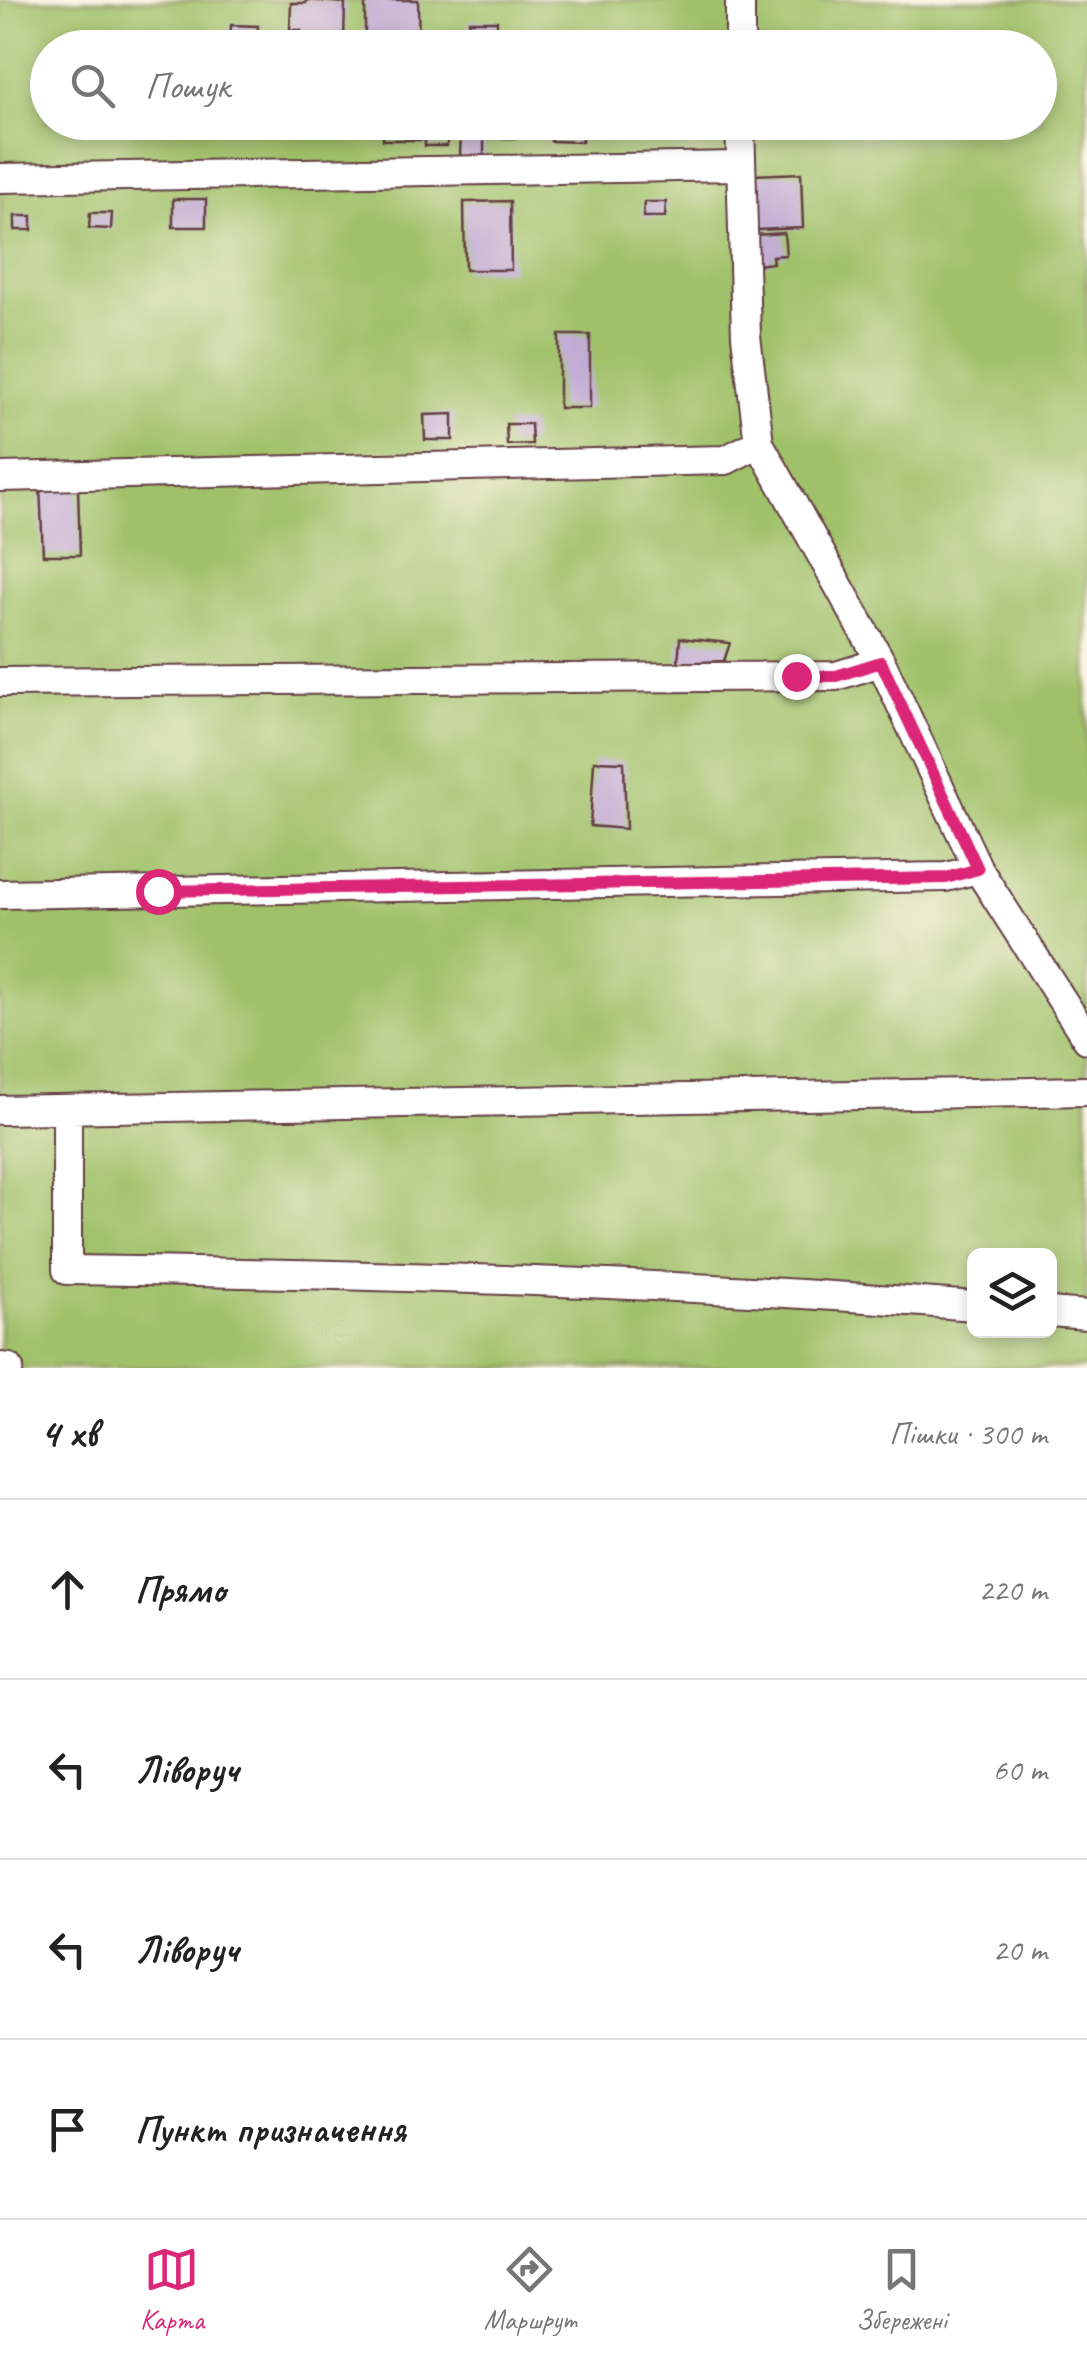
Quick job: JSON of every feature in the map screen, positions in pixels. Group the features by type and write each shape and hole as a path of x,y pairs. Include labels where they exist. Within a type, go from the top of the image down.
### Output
{"street":[{"path":"740,0 740,30"},
{"path":"740,140 746,336 759,443 881,662 978,869 1087,1039"},
{"path":"0,178 739,166"},
{"path":"0,477 726,460 759,443"},
{"path":"0,682 836,676 881,662"},
{"path":"0,894 946,878 978,869"},
{"path":"0,1110 1087,1091"},
{"path":"67,1108 67,1270 361,1274 967,1306"},
{"path":"1057,1313 1087,1315"},
{"path":"0,1367 9,1368"}],"green space":[{"path":"0,0 1087,0 1087,1368 0,1368"}],"building":[{"path":"365,0 418,0 419,30 365,30"},
{"path":"291,3 345,3 344,30 290,30"},
{"path":"469,21 497,21 497,30 469,30"},
{"path":"231,25 258,26 258,30 231,30"},
{"path":"425,140 447,140 447,146 425,146"},
{"path":"460,140 484,140 484,158 460,158"},
{"path":"801,173 803,228 756,230 754,175"},
{"path":"173,199 206,199 206,227 173,227"},
{"path":"510,201 511,270 465,270 464,202"},
{"path":"644,202 666,202 665,217 643,217"},
{"path":"90,213 112,213 111,229 89,228"},
{"path":"15,216 32,216 32,230 15,230"},
{"path":"784,233 786,255 772,256 773,263 756,265 754,235"},
{"path":"559,335 590,335 590,408 559,408"},
{"path":"453,414 453,440 425,440 424,415"},
{"path":"506,424 531,424 532,444 507,445"},
{"path":"40,486 78,487 80,555 43,555"},
{"path":"680,638 730,643 724,661 678,663"},
{"path":"594,761 624,762 626,829 590,826"}],"route":[{"path":"158,891 946,878 978,869 881,662 836,676 796,676"}]}
